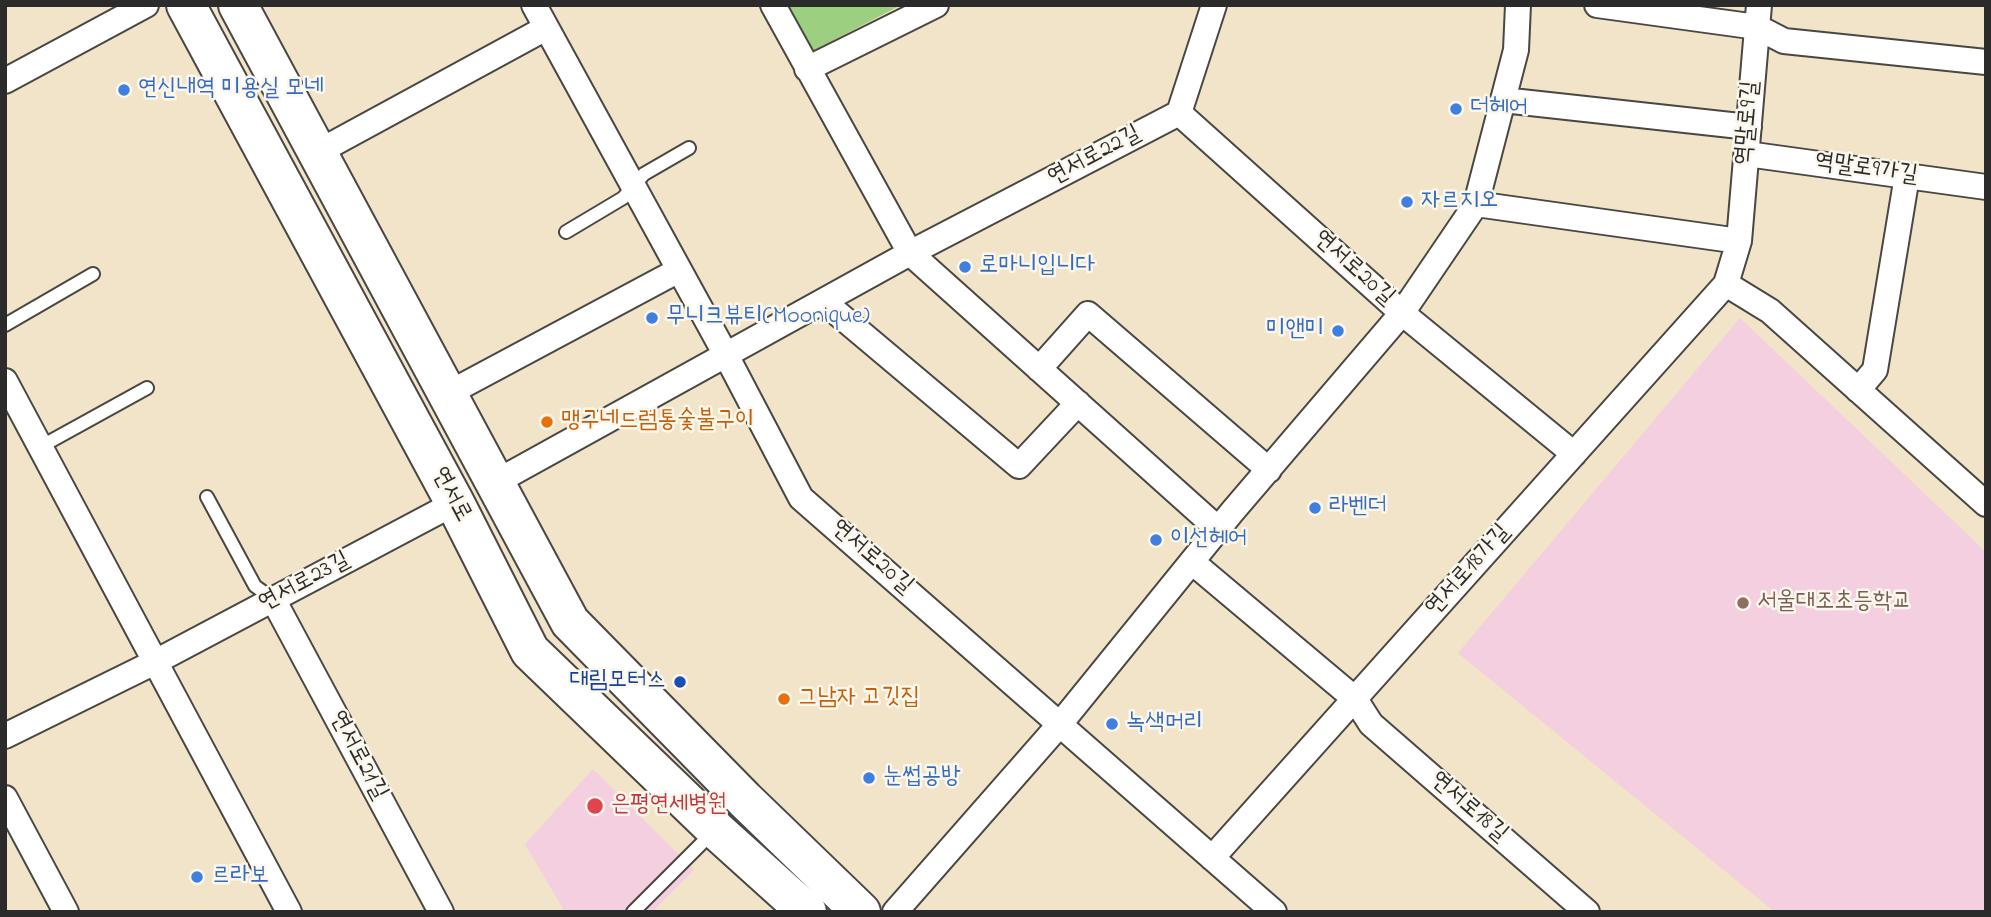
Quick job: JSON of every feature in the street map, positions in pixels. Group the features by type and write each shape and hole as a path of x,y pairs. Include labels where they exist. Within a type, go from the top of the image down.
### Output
{"main road":[{"name":"연서로","path":"186,5 455,503 530,651 716,830 807,912"},
{"name":"연서로","path":"238,5 570,622 861,912"}],"street":[{"path":"5,81 146,5"},
{"path":"534,5 727,357"},
{"path":"773,5 910,253 1218,529"},
{"path":"807,69 936,5"},
{"path":"1179,113 1214,5"},
{"name":"연서로20길","path":"895,912 1060,724 1218,529 1402,313 1476,204 1516,50 1518,5"},
{"path":"1597,5 1758,16 1784,40 1986,62"},
{"name":"역말로9길","path":"1739,241 1758,16"},
{"path":"318,152 546,28"},
{"path":"1503,100 1749,127"},
{"name":"연서로22길","path":"496,482 727,357 910,253 1179,113"},
{"name":"연서로20길","path":"1179,113 1402,313 1574,454"},
{"name":"역말로9가길","path":"1746,154 1986,187"},
{"path":"1858,390 1875,370 1907,176"},
{"path":"1476,204 1739,241"},
{"name":"연서로18가길","path":"1212,858 1726,284 1739,241"},
{"path":"449,394 679,270"},
{"path":"1726,284 1770,311 1858,390 1982,492"},
{"path":"824,302 1019,466 1078,404"},
{"path":"1039,369 1088,314 1269,470"},
{"name":"연서로20길","path":"727,357 801,498 1212,858"},
{"path":"7,384 289,912"},
{"name":"연서로23길","path":"5,736 155,662 455,503"},
{"name":"연서로18길","path":"1192,562 1355,699 1371,724 1587,912"},
{"name":"연서로21길","path":"273,600 441,912"},
{"path":"5,799 66,912"},
{"path":"1212,858 1274,912"}],"lane":[{"path":"566,232 622,198 644,174 689,148"},
{"path":"5,325 93,274"},
{"path":"40,447 147,388"},
{"path":"207,497 255,586 273,600"},
{"path":"633,912 716,830"}],"shaded area":[{"name":"서울대조초등학교","path":"1740,318 1986,552 1986,912 1775,912 1458,653"},
{"name":"은평연세병원","path":"593,769 694,870 652,912 565,912 525,844"}],"green space":[{"path":"787,5 901,5 811,52"}],"place":[{"name":"연신내역 미용실 모네","path":"124,90"},
{"name":"더헤어","path":"1456,109"},
{"name":"자르지오","path":"1407,202"},
{"name":"로마니입니다","path":"965,267"},
{"name":"무니크뷰티(Moonique)","path":"652,318"},
{"name":"미앤미","path":"1338,331"},
{"name":"맹구네드럼통숯불구이","path":"547,422"},
{"name":"라벤더","path":"1315,508"},
{"name":"이선헤어","path":"1156,540"},
{"name":"서울대조초등학교","path":"1743,603"},
{"name":"대림모터스","path":"680,682"},
{"name":"그남자 고깃집","path":"784,699"},
{"name":"녹색머리","path":"1112,724"},
{"name":"눈썹공방","path":"869,778"},
{"name":"은평연세병원","path":"595,806"},
{"name":"르라보","path":"197,877"}]}
